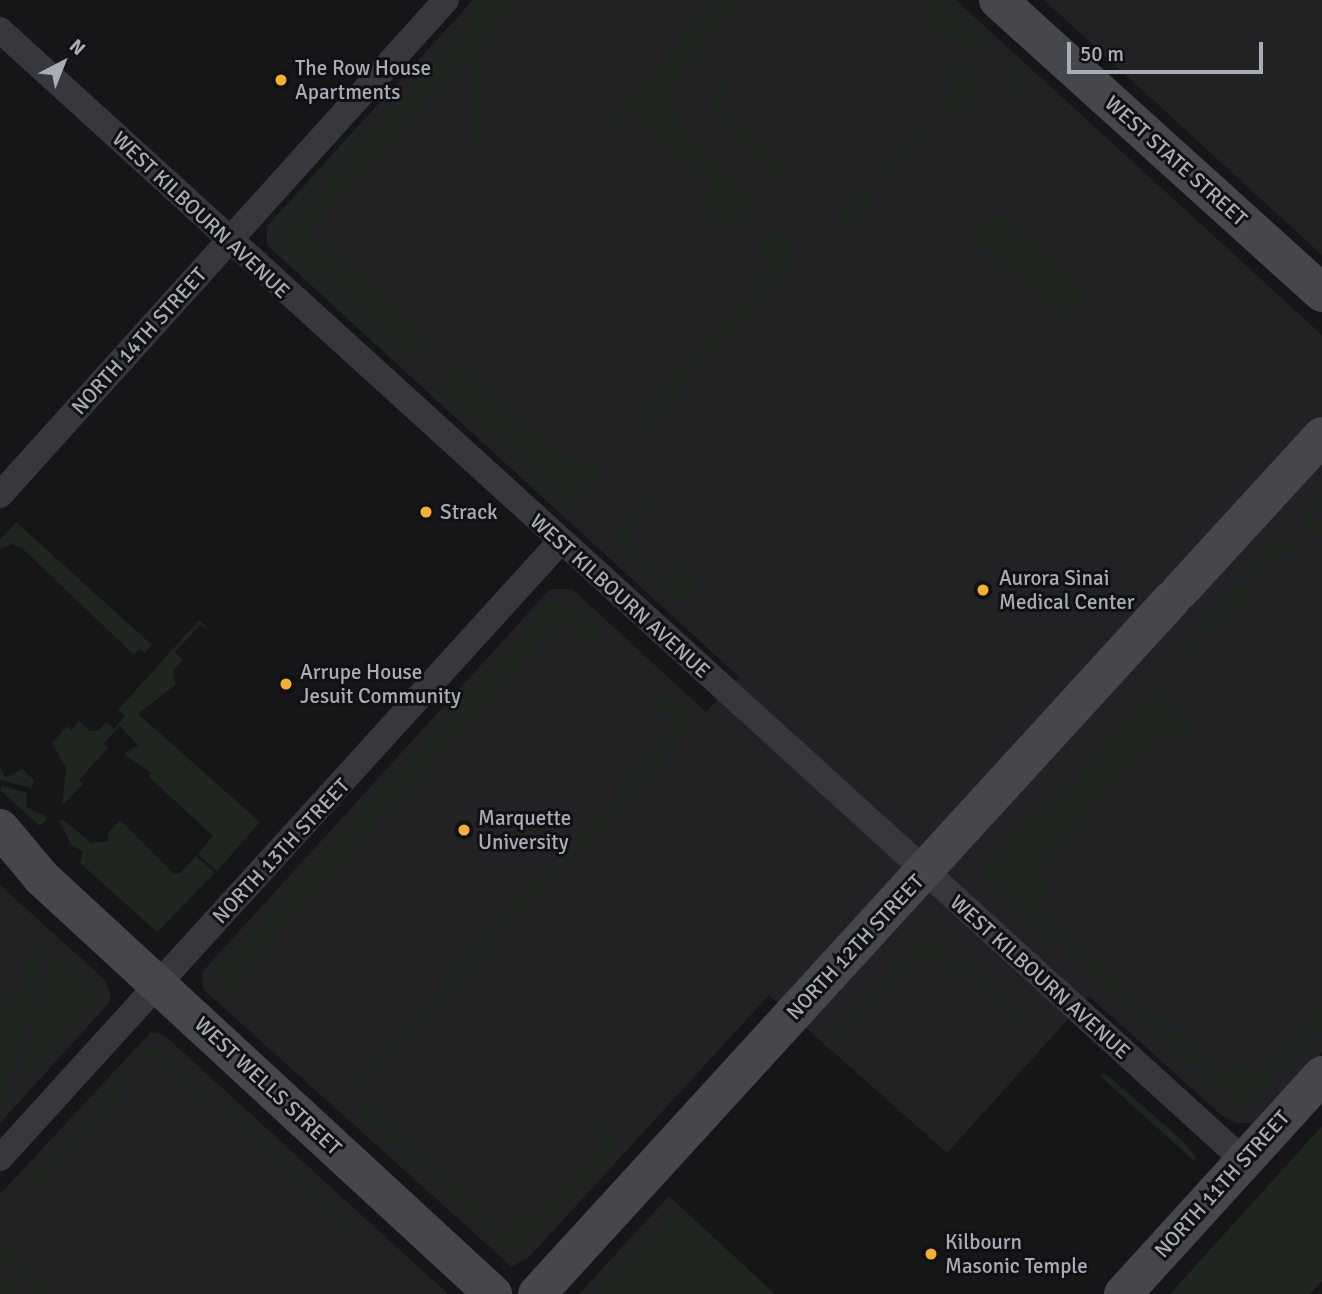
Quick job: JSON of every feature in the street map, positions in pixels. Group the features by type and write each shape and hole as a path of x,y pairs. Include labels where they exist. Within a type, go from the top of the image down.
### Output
{"street":[{"name":"NORTH 14TH STREET","path":"0,495 446,0"},
{"name":"WEST STATE STREET","path":"998,0 1322,293"},
{"name":"WEST KILBOURN AVENUE","path":"0,30 923,873 1243,1160"},
{"name":"NORTH 12TH STREET","path":"537,1294 1322,436"},
{"name":"NORTH 13TH STREET","path":"0,1158 561,542"},
{"name":"WEST WELLS STREET","path":"0,828 42,878 493,1294"},
{"name":"WEST WELLS STREET","path":"0,859 42,878"},
{"name":"NORTH 11TH STREET","path":"1123,1294 1322,1075"}],"shaded area":[{"name":"Aurora Sinai Medical Center","path":"473,0 956,0 1322,335 1322,1052 1256,1123 1236,1123 1220,1114 1089,996 947,1153 769,995 530,1256 512,1267 203,989 202,972 550,589 572,589 706,712 739,677 267,245 267,226"},
{"path":"473,0 481,0 481,149 473,149"},
{"path":"491,0 521,0 310,232 433,339 414,362 277,237"},
{"path":"718,0 745,0 683,68 671,101 681,132 754,203 729,232 699,205 712,186 628,108 614,123 608,122"},
{"path":"921,0 938,0 1026,80 1010,97 1008,74 997,56 982,44 975,51 926,32 925,28 937,15"},
{"path":"949,0 954,0 1030,73"},
{"path":"1044,0 1322,0 1322,255"},
{"path":"943,60 963,67 954,78 941,66"},
{"path":"969,70 979,80 980,97 949,119 937,107"},
{"path":"724,84 728,91 717,105 793,176 790,183 783,184 713,118 710,97 716,86"},
{"path":"927,117 939,129 882,186 870,174"},
{"path":"359,125 365,126 275,230 270,225"},
{"path":"863,187 876,199 850,226 829,226"},
{"path":"997,211 1087,292 1063,319 973,238"},
{"path":"781,226 795,244 794,261 760,300 750,292 774,266 757,247"},
{"path":"275,245 403,360 399,364 272,249"},
{"path":"746,298 755,306 643,430 634,422"},
{"path":"458,362 565,462 577,454 601,474 573,507 437,383"},
{"path":"432,389 557,501 554,504 429,392"},
{"path":"654,495 660,500 654,504 658,508 630,533 633,537 629,542 664,580 681,561 697,576 701,581 681,603 613,540"},
{"path":"1322,495 1313,512 1322,529 1321,538 1300,520"},
{"path":"16,522 152,645 145,653 140,648 134,655 22,548 12,544 0,549 0,540"},
{"path":"1282,537 1294,547 1293,555 1284,551 1260,576 1253,569"},
{"path":"1243,579 1257,597 1205,632 1177,663 1168,661"},
{"path":"554,598 564,599 603,635 592,646 563,620 231,987 250,1005 253,1010 249,1015 211,975"},
{"path":"199,620 210,630 200,625 175,652 183,660 173,670 175,685 138,714 260,822 217,871 198,854 213,836 149,777 151,773 124,754 138,745 120,726 103,744 108,748 79,780 83,784 62,806 66,768 52,743 67,726 71,730 79,721 90,731 98,731 106,722 114,729 125,716 118,710"},
{"path":"1155,690 1191,723 1190,732 1183,740 1166,726 1034,872 1050,886 1034,904 1227,1079 1244,1062 1260,1076 1322,1008 1322,1028 1246,1112 981,875 1032,810 1041,817"},
{"path":"665,691 698,721 353,1096 349,1092 431,997 680,726 654,702"},
{"path":"0,765 5,778 22,769 34,780 32,788 0,780"},
{"path":"2,786 27,793 27,807 48,818 40,826 0,790"},
{"path":"63,819 91,843 109,841 107,834 120,820 173,873 180,873 196,856 215,873 157,932 80,863 83,852 71,844 59,821"},
{"path":"0,885 105,980 111,994 109,1003 0,1123"},
{"path":"925,937 934,938 1030,1025 1024,1031 942,957 929,971 913,957 828,1048 823,1043 906,952 913,951"},
{"path":"40,947 41,978 8,1081 12,1094 0,1106 0,1008 32,973 22,962"},
{"path":"52,949 97,990 97,1000 19,1086 20,1064 46,984"},
{"path":"151,1032 163,1034 448,1294 0,1294 0,1194"},
{"path":"153,1043 360,1229 354,1236 156,1054 144,1067 137,1061"},
{"path":"132,1066 139,1072 34,1192 28,1186"},
{"path":"1105,1073 1184,1142 1196,1158 1194,1161 1099,1075"},
{"path":"366,1103 502,1225 493,1235 357,1113"},
{"path":"593,1118 620,1143 515,1258 496,1240 520,1214 531,1223 607,1139 589,1122"},
{"path":"1322,1126 1322,1281 1310,1294 1170,1294"},
{"path":"669,1196 775,1294 579,1294"},
{"path":"675,1211 693,1219 775,1294 595,1294"},
{"path":"0,1241 57,1294 43,1294 0,1254"},
{"path":"0,1271 25,1294 0,1294"}],"place":[{"name":"The Row House Apartments","path":"281,80"},
{"name":"Strack","path":"426,512"},
{"name":"Aurora Sinai Medical Center","path":"983,590"},
{"name":"Arrupe House Jesuit Community","path":"286,684"},
{"name":"Marquette University","path":"464,830"},
{"name":"Kilbourn Masonic Temple","path":"931,1254"}]}
